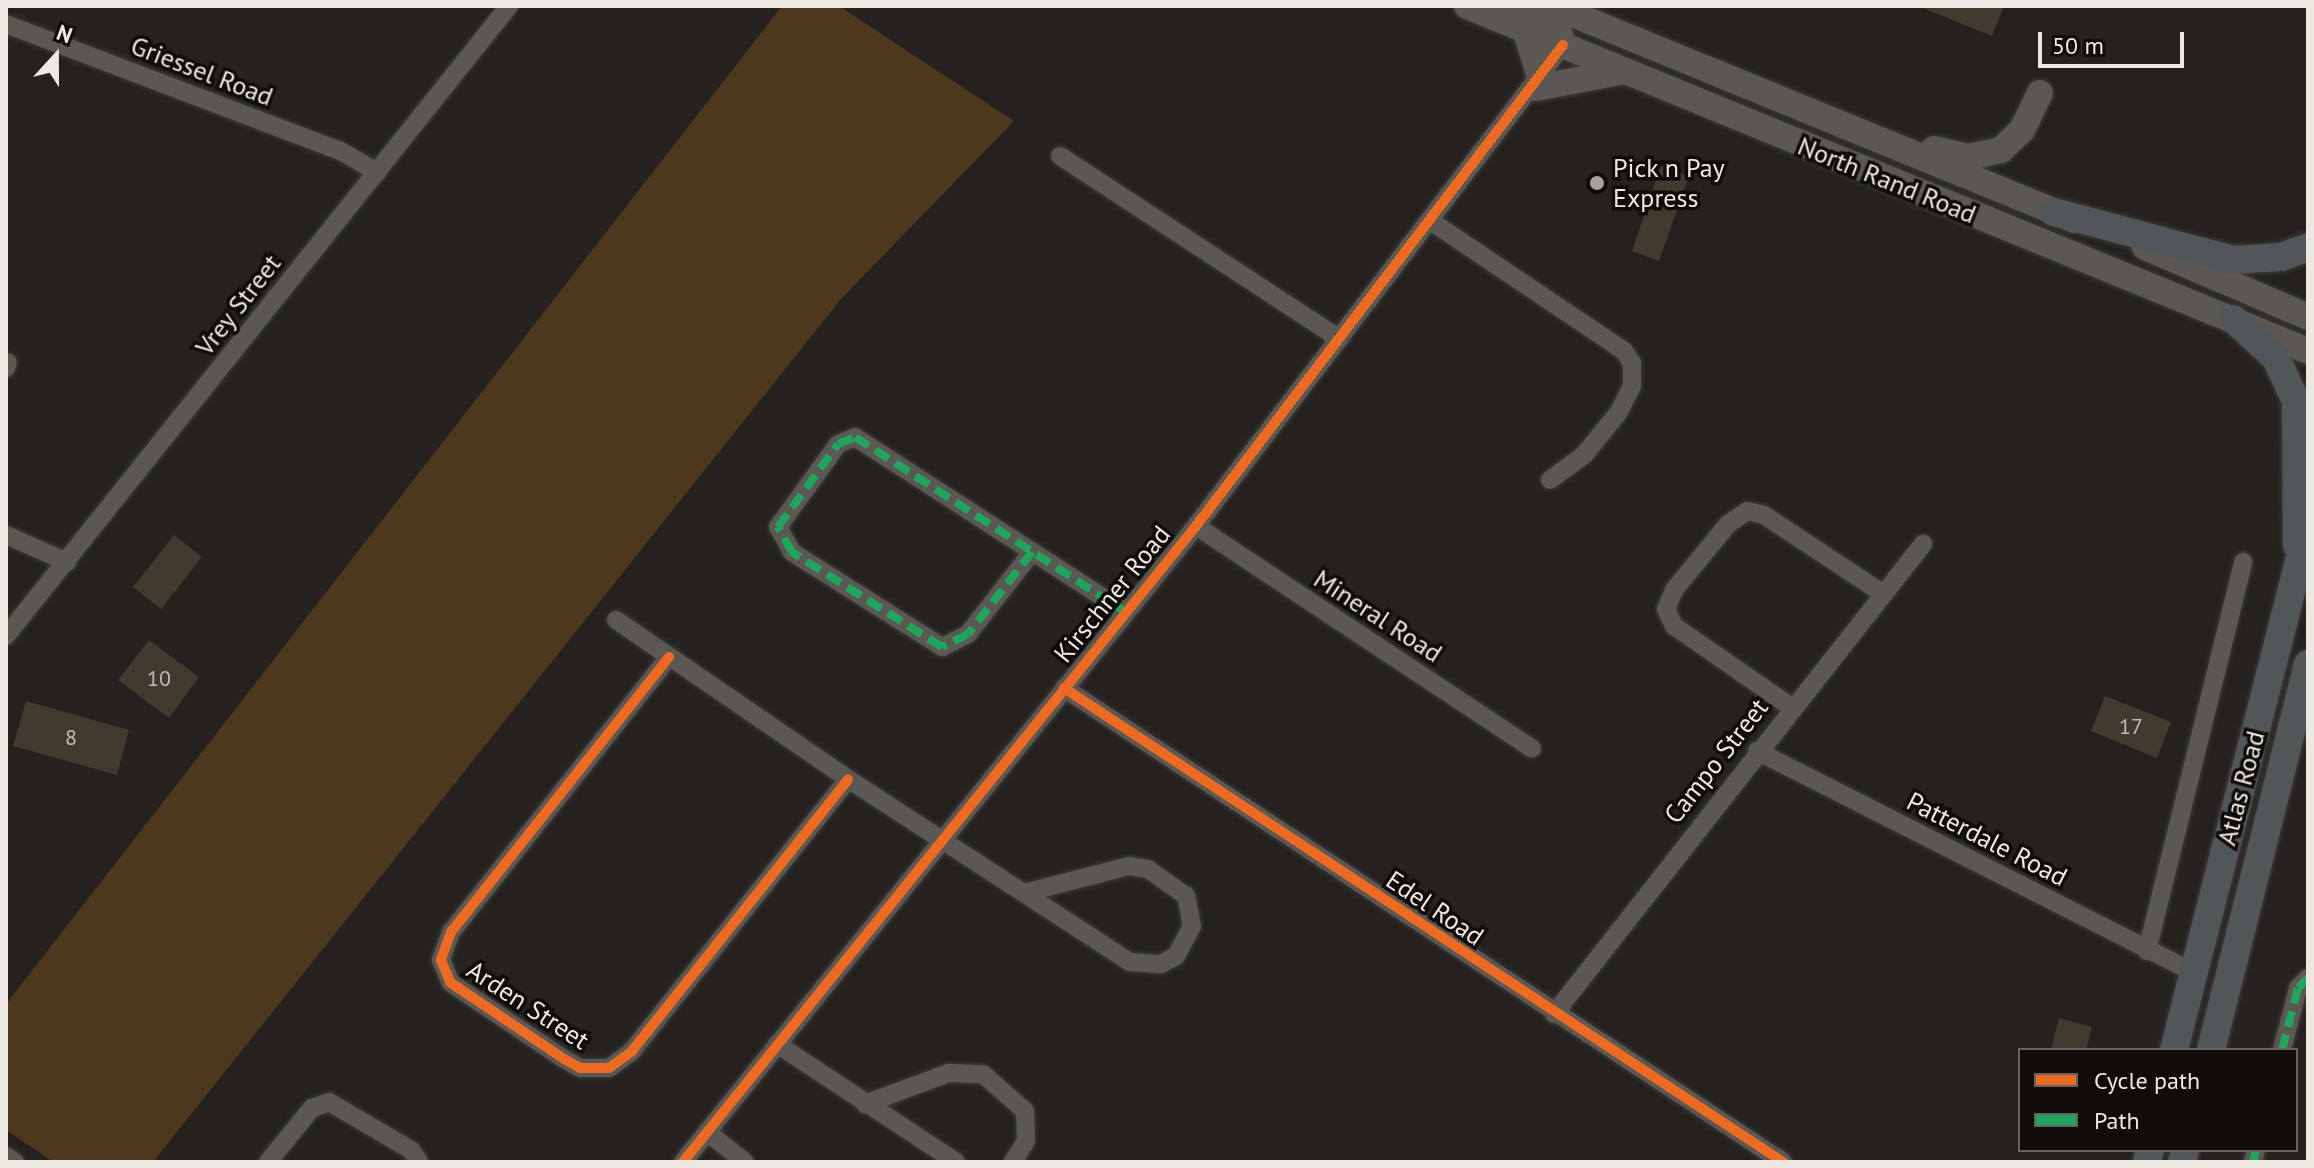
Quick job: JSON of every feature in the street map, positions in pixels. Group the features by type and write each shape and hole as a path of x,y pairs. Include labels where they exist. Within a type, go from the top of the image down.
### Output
{"main road":[{"path":"1467,6 1558,28 1563,45"},
{"name":"North Rand Road","path":"1553,6 2308,317"},
{"path":"1522,18 1538,84 1561,78 1627,71"},
{"name":"North Rand Road","path":"1563,45 2308,351"},
{"path":"1824,116 1941,152 1978,156 2014,140 2040,93"},
{"path":"2054,212 2233,260 2281,257 2308,247"},
{"path":"2233,319 2276,358 2296,401 2296,573"},
{"name":"Atlas Road","path":"2174,1048 2308,526"},
{"name":"Atlas Road","path":"2212,1048 2308,664"}],"street":[{"name":"Vrey Street","path":"6,636 509,6"},
{"name":"Griessel Road","path":"6,24 341,151 377,172"},
{"name":"Kirschner Road","path":"683,1162 1124,611 1196,526 1538,84 1563,45"},
{"path":"1060,156 1340,339"},
{"path":"1432,222 1624,351 1632,363 1632,386 1618,413 1584,455 1550,480"},
{"path":"1032,552 968,634 942,647 792,552 778,527 838,444 855,437 1124,611"},
{"path":"1791,707 1674,626 1666,609 1674,590 1728,524 1747,511 1764,515 1882,593"},
{"name":"Mineral Road","path":"1196,526 1532,748"},
{"path":"6,535 67,562"},
{"name":"Campo Street","path":"1554,1014 1791,707 1923,544"},
{"path":"2147,951 2243,562"},
{"path":"616,620 848,779 944,836 1024,893 1130,962 1146,966 1176,956 1192,926 1186,896 1148,869 1129,866 1024,893"},
{"name":"Arden Street","path":"669,657 451,932 441,960 451,983 572,1063 609,1068 632,1051 848,779"},
{"name":"Edel Road","path":"1064,688 1554,1014 1783,1162"},
{"name":"Patterdale Road","path":"1757,751 2193,972"},
{"path":"2283,1048 2298,988 2308,978"},
{"path":"777,1044 956,1162"},
{"path":"865,1104 949,1073 983,1074 1016,1096 1025,1111 1026,1141 1013,1162"},
{"path":"268,1162 312,1108 329,1102 411,1150 419,1162"},
{"path":"707,1132 745,1162"},
{"path":"6,1156 15,1162"}],"shaded area":[{"path":"782,6 839,6 1014,121 841,299 153,1162 54,1162 6,1130 6,1004"}],"building":[{"path":"1918,6 2004,6 1992,36"},
{"path":"1661,166 1689,176 1659,261 1632,251"},
{"path":"174,535 202,557 161,609 133,587"},
{"path":"149,640 199,677 169,718 118,680"},
{"path":"2105,696 2171,722 2157,758 2091,731"},
{"path":"26,701 129,730 117,775 13,746"},
{"path":"2059,1018 2092,1027 2087,1048 2052,1048"}],"marked path":[{"path":"1032,552 968,634 942,647 792,552 778,527 838,444 855,437 1124,611"},
{"path":"2283,1048 2298,988 2308,978"},
{"path":"2253,1162 2256,1152"}],"cycle path":[{"path":"683,1162 1196,526 1563,45"},
{"path":"669,657 451,932 441,960 451,983 580,1068 609,1068 632,1051 848,779"},
{"path":"1064,688 1783,1162"}],"place":[{"name":"Pick n Pay Express","path":"1597,183"}]}
